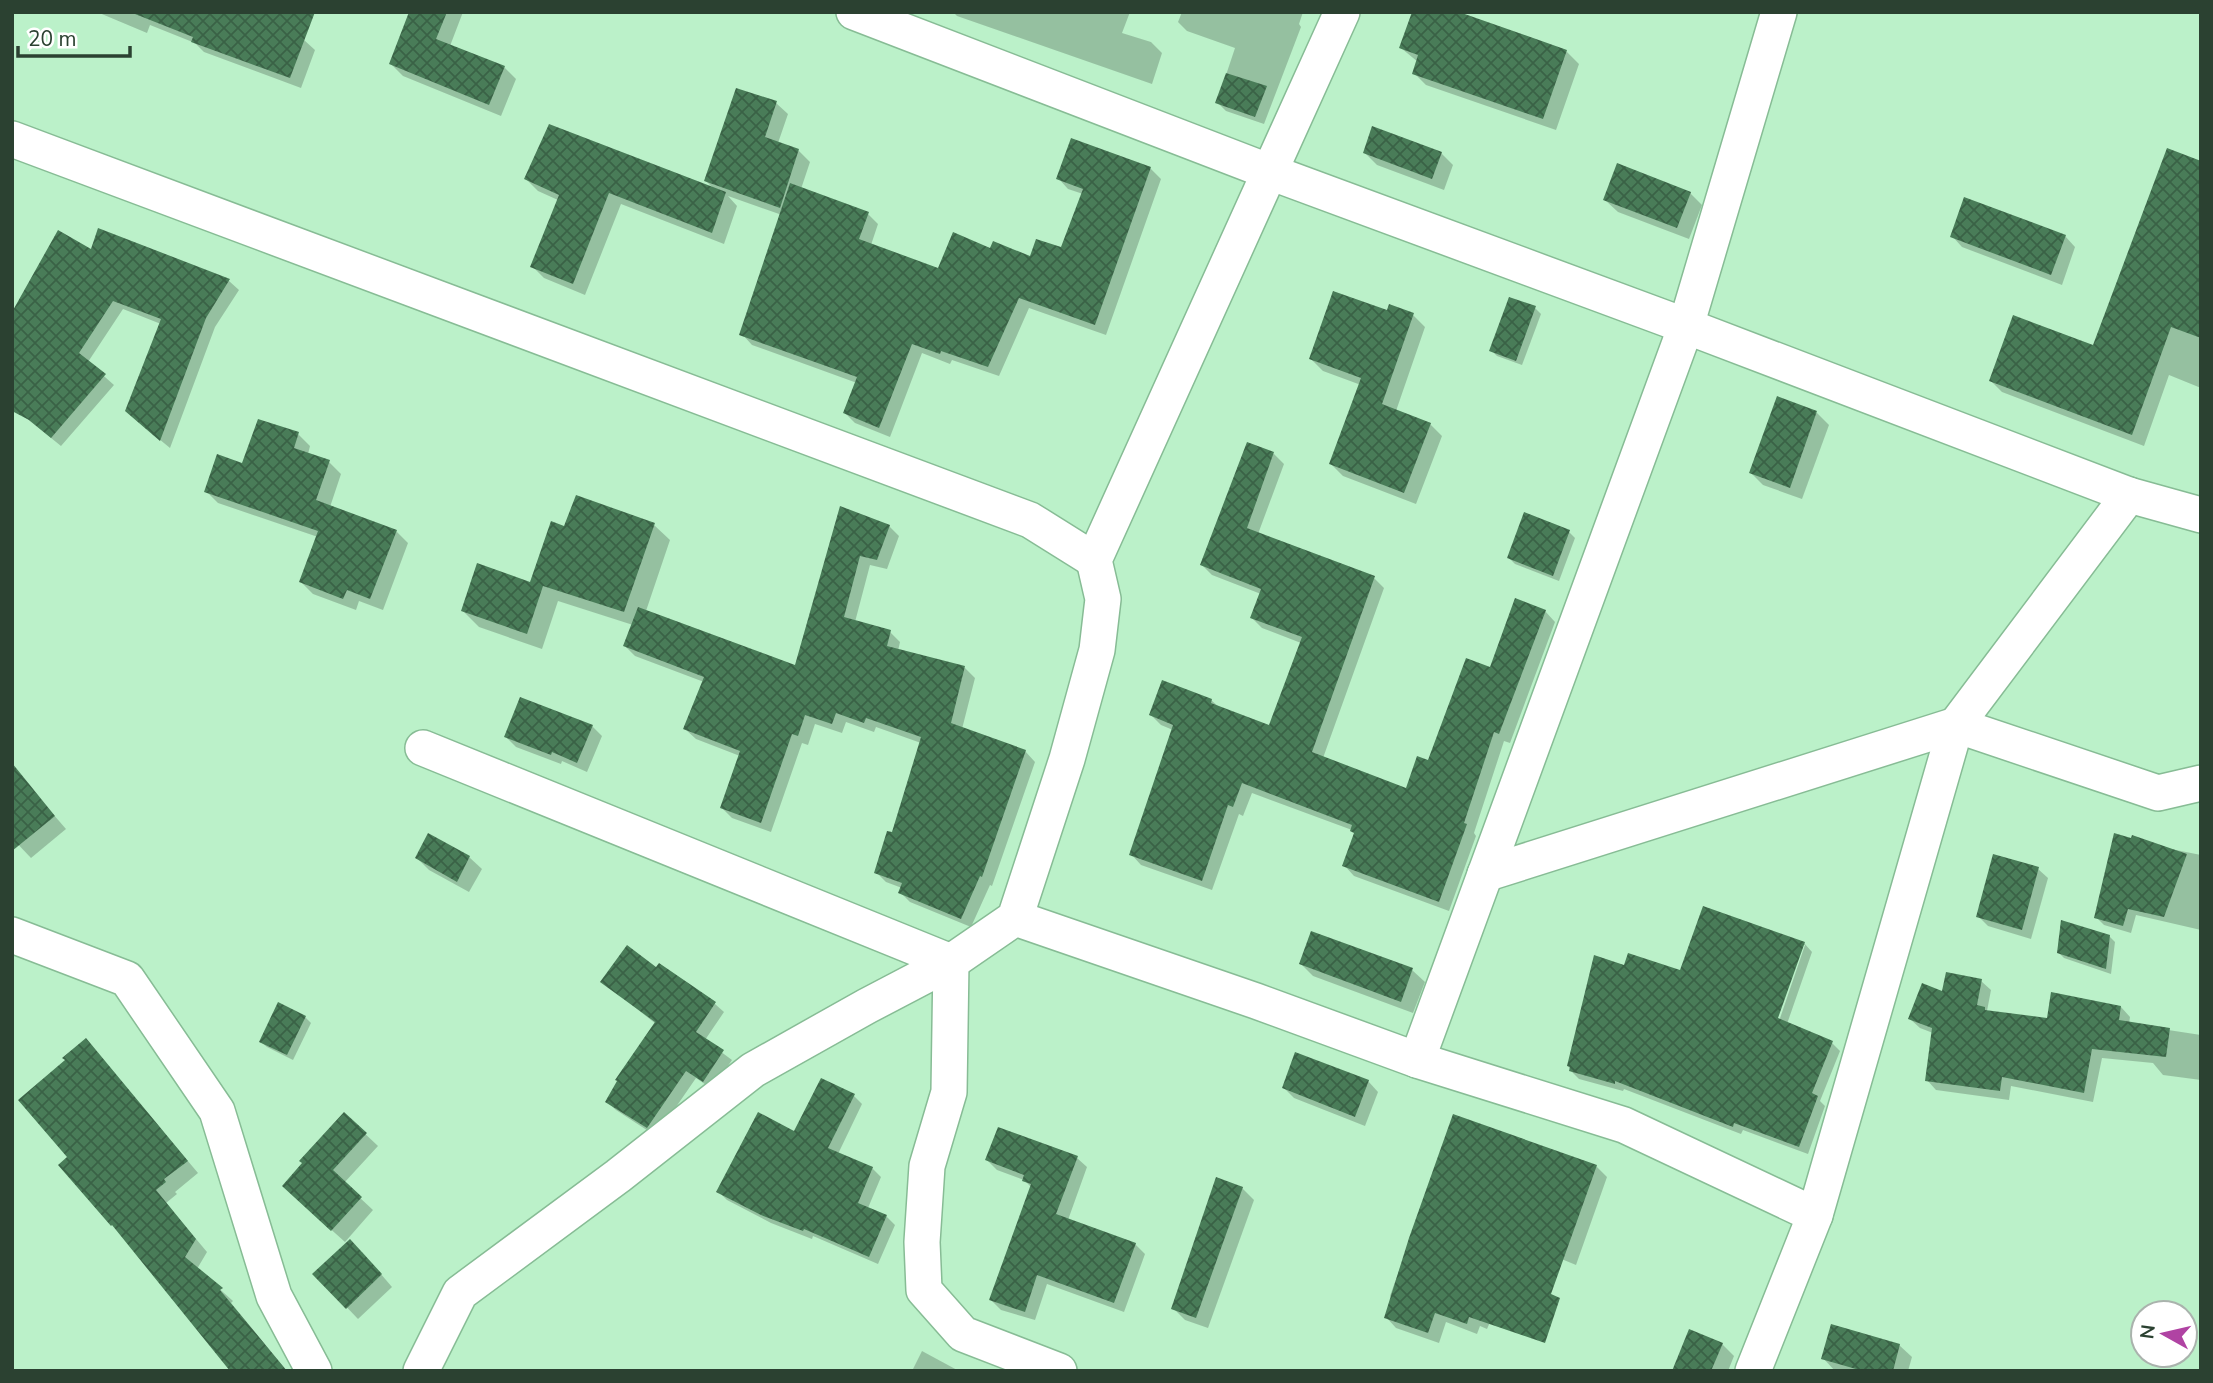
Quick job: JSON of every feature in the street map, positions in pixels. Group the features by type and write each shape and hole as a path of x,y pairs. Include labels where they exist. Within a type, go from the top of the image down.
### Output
{"street":[{"path":"421,1371 460,1293 618,1176 753,1070 951,962 1015,918 1068,759 1097,650 1103,599 1094,560 1342,12"},
{"path":"1417,1060 1686,326 1779,12"},
{"path":"871,15 1270,172 1686,326 2129,495 2201,515"},
{"path":"12,139 1030,520 1094,560"},
{"path":"1753,1371 1815,1215 1956,725 2129,495"},
{"path":"1485,874 1956,725 2158,793 2201,783"},
{"path":"423,748 951,962"},
{"path":"1015,918 1417,1060 1624,1125 1815,1215"},
{"path":"12,935 127,979 217,1111 274,1296 314,1371"},
{"path":"951,962 949,1092 927,1166 922,1242 923,1290 963,1334 1059,1371"}],"building":[{"path":"315,12 290,78 191,42 193,37 135,14"},
{"path":"409,12 447,12 436,39 505,66 489,105 389,64"},
{"path":"1412,12 1459,12 1567,50 1543,119 1412,74 1418,55 1399,48"},
{"path":"1226,73 1267,86 1255,117 1215,103"},
{"path":"736,88 777,101 765,137 799,149 780,208 704,181"},
{"path":"549,124 726,192 712,233 609,193 573,284 530,267 559,195 524,179"},
{"path":"1372,126 1442,152 1432,179 1363,153"},
{"path":"1071,138 1151,167 1095,325 1019,298 988,367 912,344 879,428 843,413 857,377 739,335 790,183 869,212 859,239 938,268 953,232 990,248 993,241 1030,256 1036,239 1061,247 1083,189 1056,179"},
{"path":"2167,148 2201,161 2201,338 2171,327 2132,435 1989,381 2013,315 2093,345"},
{"path":"1617,163 1691,192 1677,228 1603,200"},
{"path":"1964,197 2066,235 2051,275 1950,237"},
{"path":"98,228 230,279 206,318 160,441 125,411 161,319 113,301 79,353 106,374 51,438 29,420 12,411 12,312 58,230 91,249"},
{"path":"1333,291 1387,310 1389,304 1414,313 1382,404 1431,423 1404,493 1329,464 1361,378 1309,359"},
{"path":"1509,297 1536,306 1516,361 1489,351"},
{"path":"1777,396 1817,411 1790,488 1749,473"},
{"path":"258,419 299,432 294,448 330,460 316,500 397,530 370,599 347,590 343,599 299,582 318,531 204,492 217,454 242,463"},
{"path":"1247,442 1274,452 1247,528 1375,576 1312,752 1406,788 1417,756 1428,760 1466,658 1490,667 1515,598 1546,610 1499,734 1494,732 1464,823 1467,824 1439,902 1342,866 1354,833 1350,831 1352,825 1242,783 1233,807 1228,805 1202,881 1129,855 1173,725 1149,715 1162,680 1212,699 1211,703 1269,725 1302,637 1250,618 1261,589 1200,565"},
{"path":"576,495 655,523 624,612 543,586 527,634 461,611 477,563 530,582 551,521 564,526"},
{"path":"840,506 890,525 877,560 860,556 844,617 891,630 887,646 965,666 951,723 1026,750 982,877 980,876 961,919 898,893 902,883 874,873 887,831 892,832 921,737 866,718 864,723 836,713 832,724 805,715 798,736 792,734 761,823 720,808 740,751 683,729 704,677 623,646 638,607 795,665"},
{"path":"1524,512 1570,530 1553,576 1507,558"},
{"path":"520,697 593,725 577,763 504,737"},
{"path":"12,763 55,816 12,851"},
{"path":"428,833 470,856 457,882 415,858"},
{"path":"2114,833 2131,838 2132,835 2187,854 2164,917 2128,909 2123,926 2094,918"},
{"path":"1993,854 2039,867 2022,930 1976,917"},
{"path":"1703,906 1805,942 1778,1018 1833,1041 1812,1093 1818,1096 1799,1147 1734,1123 1733,1127 1615,1081 1615,1084 1569,1071 1570,1067 1567,1066 1594,955 1624,965 1628,953 1680,970"},
{"path":"2061,920 2110,935 2106,969 2057,953"},
{"path":"1311,931 1413,968 1401,1002 1299,964"},
{"path":"627,945 656,967 659,963 716,1002 696,1032 724,1050 703,1082 686,1071 647,1128 605,1102 617,1081 615,1080 655,1022 600,982"},
{"path":"1946,972 1982,979 1977,1005 1985,1007 1985,1010 2047,1018 2051,992 2121,1006 2119,1020 2170,1028 2166,1057 2092,1049 2084,1093 2002,1077 2000,1091 1925,1081 1932,1028 1908,1019 1922,983 1942,991"},
{"path":"278,1002 306,1016 287,1055 259,1042"},
{"path":"86,1038 188,1161 164,1179 166,1182 156,1190 196,1239 185,1257 223,1288 220,1290 287,1371 230,1371 112,1225 58,1165 67,1157 18,1100 65,1060 62,1058"},
{"path":"1295,1052 1369,1080 1355,1117 1282,1088"},
{"path":"821,1078 855,1094 828,1148 873,1167 858,1203 887,1215 869,1257 804,1229 803,1231 761,1215 716,1192 758,1112 794,1131"},
{"path":"344,1112 367,1133 333,1170 362,1197 331,1231 282,1186 302,1163 299,1161"},
{"path":"1453,1114 1597,1165 1551,1294 1560,1298 1545,1343 1469,1317 1467,1324 1435,1313 1428,1333 1384,1318"},
{"path":"998,1127 1078,1156 1056,1214 1136,1243 1114,1303 1037,1275 1025,1312 989,1300 1031,1184 1022,1181 1024,1175 985,1160"},
{"path":"1216,1177 1243,1187 1196,1318 1171,1309"},
{"path":"350,1239 382,1274 346,1309 312,1274"},
{"path":"1831,1324 1900,1344 1893,1371 1863,1371 1821,1359"},
{"path":"1689,1329 1723,1343 1711,1371 1672,1371"}]}
